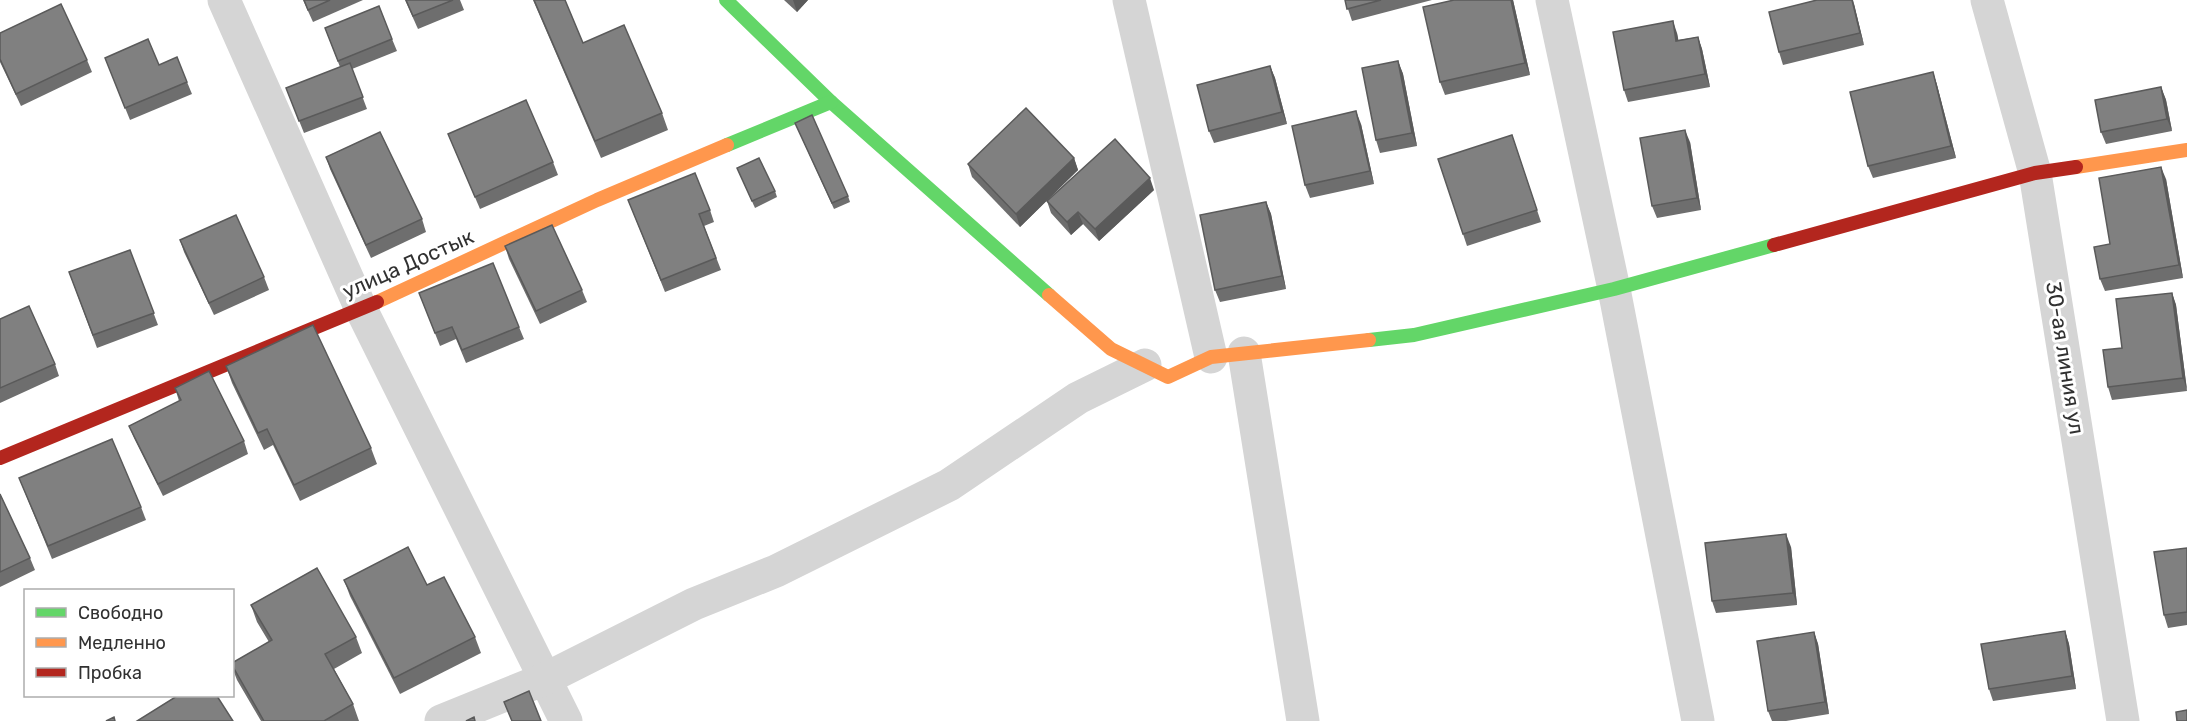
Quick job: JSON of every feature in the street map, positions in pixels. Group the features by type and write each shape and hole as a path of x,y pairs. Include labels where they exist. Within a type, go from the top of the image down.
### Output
{"street":[{"path":"224,0 361,309 547,678 566,721"},
{"path":"726,0 831,102 1111,349 1168,377 1211,357 1414,335 1614,289 2035,173 2187,150"},
{"path":"1130,0 1211,357"},
{"path":"1552,0 1614,289 1698,721"},
{"name":"30-ая линия ул","path":"1986,0 2035,173 2123,721"},
{"name":"улица Достык","path":"0,458 361,309 597,200 831,102"},
{"path":"1244,353 1303,721"},
{"path":"441,721 547,678 694,604 776,571 949,485 1078,398 1144,365"}],"building":[{"path":"304,0 330,0 308,10"},
{"path":"406,0 453,0 413,16"},
{"path":"534,0 565,0 583,43 624,25 662,113 595,141"},
{"path":"1345,0 1381,0 1347,9"},
{"path":"1454,0 1511,0 1525,63 1440,82 1423,7"},
{"path":"1817,0 1852,0 1860,33 1779,52 1769,12"},
{"path":"61,4 87,60 16,94 0,59 0,33"},
{"path":"379,6 392,39 338,61 325,28"},
{"path":"1673,21 1676,41 1698,37 1705,74 1624,90 1613,32"},
{"path":"148,39 159,65 177,57 187,82 125,108 105,58"},
{"path":"1398,61 1412,133 1376,140 1362,68"},
{"path":"350,63 363,97 299,121 286,88"},
{"path":"1270,66 1282,112 1209,131 1197,85"},
{"path":"1933,72 1951,146 1868,166 1850,92"},
{"path":"2161,87 2167,119 2101,132 2095,100"},
{"path":"526,100 553,162 475,197 448,134"},
{"path":"1026,108 1074,158 1016,214 968,164"},
{"path":"1356,111 1370,171 1305,185 1292,126"},
{"path":"812,115 848,196 832,203 795,123"},
{"path":"1685,130 1697,198 1652,206 1640,138"},
{"path":"380,132 422,219 366,245 326,157"},
{"path":"1512,135 1537,210 1463,234 1438,159"},
{"path":"1115,139 1150,178 1095,229 1078,212 1067,222 1047,201"},
{"path":"759,158 775,191 752,201 737,168"},
{"path":"2161,167 2179,265 2100,279 2094,247 2110,244 2099,178"},
{"path":"695,173 710,210 699,214 716,258 661,280 628,200"},
{"path":"1266,202 1282,276 1215,290 1200,215"},
{"path":"236,215 264,277 209,303 180,240"},
{"path":"552,225 582,290 536,311 505,246"},
{"path":"130,250 154,313 93,335 69,272"},
{"path":"493,263 519,327 462,350 452,327 435,333 419,293"},
{"path":"2172,293 2183,378 2108,387 2103,350 2122,348 2116,299"},
{"path":"29,306 55,364 0,388 0,319"},
{"path":"313,325 371,448 294,485 267,429 258,433 226,366"},
{"path":"209,371 244,441 158,484 129,426 181,400 175,388"},
{"path":"112,439 141,507 48,546 19,478"},
{"path":"0,494 30,558 0,572"},
{"path":"1786,534 1793,593 1712,601 1705,543"},
{"path":"408,547 427,585 444,577 475,637 394,678 344,580"},
{"path":"2187,548 2187,612 2164,615 2154,552"},
{"path":"317,568 356,637 325,654 353,704 324,721 264,721 234,668 234,662 272,640 251,605"},
{"path":"2065,631 2072,676 1989,689 1981,644"},
{"path":"1814,632 1825,702 1768,711 1757,641"},
{"path":"529,691 541,721 512,721 504,702"},
{"path":"175,697 218,697 233,721 137,721"},
{"path":"2187,710 2187,721 2177,721 2176,712"}],"traffic: fast":[{"path":"726,0 831,102 1049,295"},
{"path":"727,145 831,102"},
{"path":"1369,340 1414,335 1614,289 1774,245"}],"traffic: slow":[{"path":"377,302 597,200 727,145"},
{"path":"2076,167 2187,150"},
{"path":"1049,295 1111,349 1168,377 1211,357 1369,340"}],"traffic: jam":[{"path":"1774,245 2035,173 2076,167"},
{"path":"0,458 377,302"}]}
